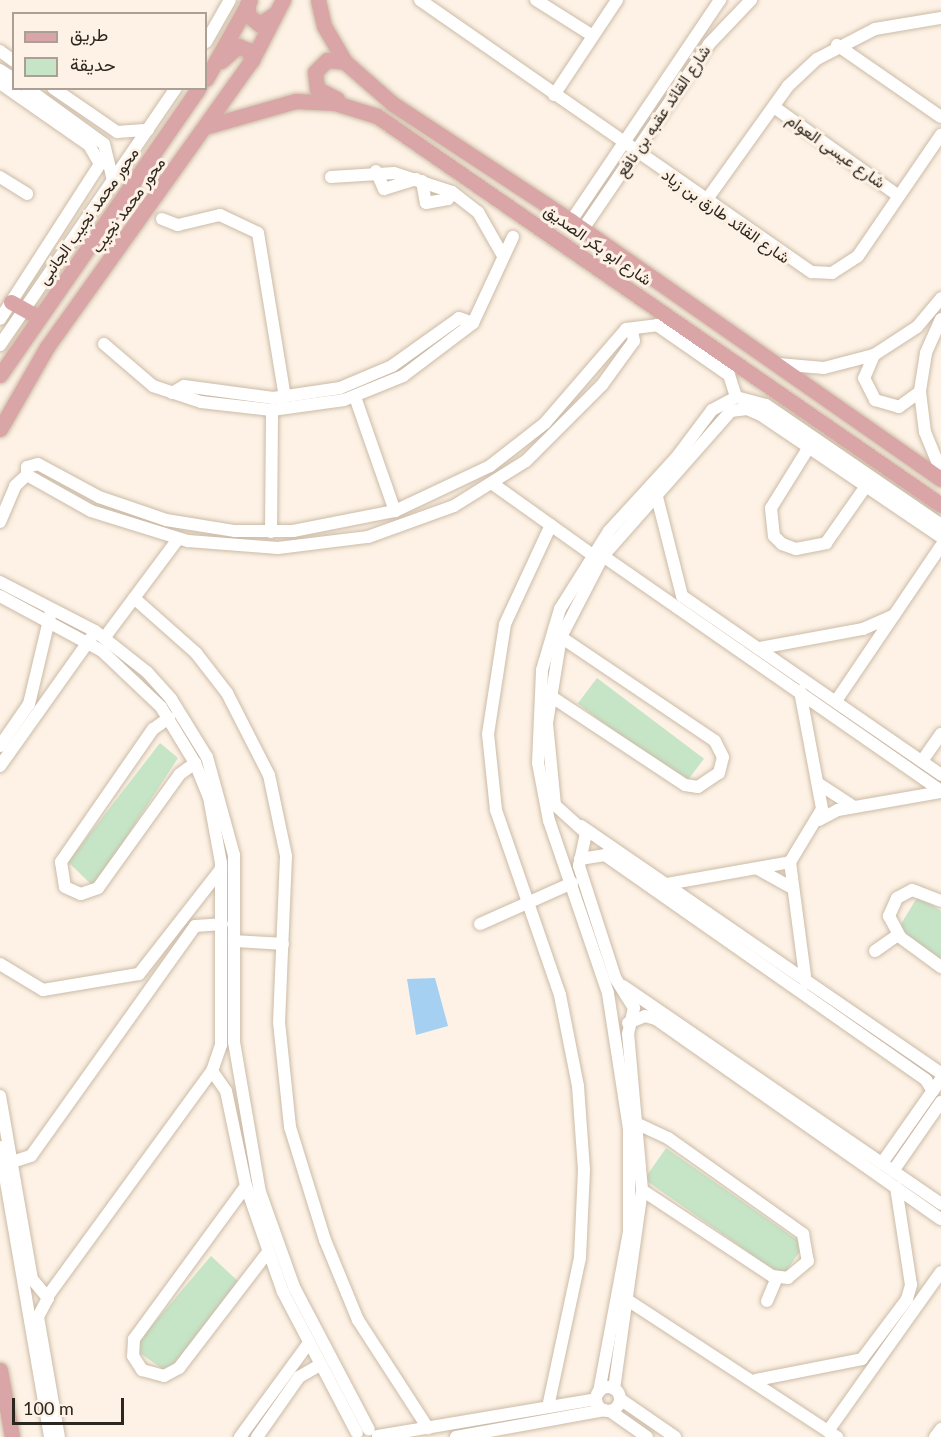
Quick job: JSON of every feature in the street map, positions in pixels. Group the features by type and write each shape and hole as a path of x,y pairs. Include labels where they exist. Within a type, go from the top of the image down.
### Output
{"main road":[{"name":"شارع ابو بكر الصديق","path":"318,0 324,26 345,62 410,117 577,225 941,479"},
{"path":"249,2 249,16 259,24 280,6"},
{"path":"207,76 249,2"},
{"name":"محور محمد نجيب","path":"0,429 48,347 252,60 280,6"},
{"path":"207,77 233,48 248,50 252,60"},
{"path":"345,62 323,62 315,81 322,92 348,105"},
{"name":"محور محمد نجيب","path":"0,375 197,90"},
{"name":"شارع ابو بكر الصديق","path":"207,126 276,103 348,105 398,128 941,505"},
{"path":"11,305 38,317"},
{"path":"710,344 721,326"},
{"path":"0,1370 12,1437"}],"street":[{"path":"207,40 230,0"},
{"name":"شارع القائد طارق بن زياد","path":"420,0 705,202 802,268 822,274 850,264 941,135"},
{"path":"536,0 593,36"},
{"path":"554,95 617,0"},
{"name":"شارع القائد عقبه بن نافع","path":"577,225 624,145 720,0"},
{"name":"شارع القائد عقبه بن نافع","path":"577,225 635,153 709,44 751,0"},
{"path":"705,202 797,76 837,45 875,29 941,18"},
{"path":"837,45 941,117"},
{"path":"0,83 89,145 100,164 0,319"},
{"path":"30,90 104,144 112,179"},
{"path":"56,90 117,132 148,130"},
{"name":"محور محمد نجيب الجانبى","path":"0,345 11,305 112,179 175,90"},
{"name":"شارع عيسى العوام","path":"774,107 899,196"},
{"path":"331,177 376,171 419,180 452,192 478,212 502,254"},
{"path":"376,171 384,189 419,180"},
{"path":"0,177 27,194"},
{"path":"419,180 426,203 448,199 452,192"},
{"path":"162,219 178,225 220,215 258,233 285,397"},
{"path":"104,344 144,380 172,393 255,403 272,410 365,393 431,358 473,323 492,292 502,254 513,237"},
{"path":"772,362 824,368 874,355 916,327 941,298"},
{"path":"255,403 365,379 428,344 459,318 473,323"},
{"path":"941,319 926,353 920,392 925,432 941,471"},
{"path":"0,522 18,480 31,478 91,511 180,540 278,548 368,537 412,524 494,484 556,436 632,337 657,325 729,375 736,397"},
{"path":"31,478 30,464 44,468 99,497 186,524 271,532 327,527 395,511 454,487 518,446 570,398 619,335 632,337"},
{"path":"874,355 864,378 875,400 899,406 920,392"},
{"path":"365,379 365,393 395,511"},
{"path":"647,1437 608,1411 598,1396 629,1232 629,1129 615,1023 608,993 572,883 553,834 538,763 537,702 557,619 597,555 637,509 712,410 736,397 766,405 941,525"},
{"path":"271,532 272,410"},
{"path":"637,509 657,497 731,411 754,411 941,537"},
{"path":"809,447 771,508 774,536 782,544 796,549 826,543 866,486"},
{"path":"494,484 551,525 800,691 820,697"},
{"path":"657,497 678,591 760,648 820,697 941,775"},
{"path":"637,509 663,517"},
{"path":"180,540 172,531 186,524"},
{"path":"0,766 58,684 96,636 134,598 180,540 194,536 186,524"},
{"path":"548,1407 580,1258 584,1161 571,1040 496,810 490,697 505,624 551,525"},
{"path":"840,709 870,654 941,546"},
{"path":"597,555 561,637 549,695 555,804 576,822 667,884 733,938 926,1080 933,1091"},
{"path":"0,582 50,614"},
{"path":"0,596 50,614 96,636 171,699 207,757 234,855 236,1057 238,1081 261,1192 279,1251 367,1435"},
{"path":"134,598 196,653 253,737 269,775 285,846 279,1022 285,1097 308,1192 358,1320 428,1428"},
{"path":"760,648 849,632 897,612"},
{"path":"0,746 27,706 50,614"},
{"path":"849,632 863,636 870,654"},
{"path":"59,1437 38,1317 47,1297 212,1071 220,1053 222,924 221,869 217,830 195,763 168,718 96,636"},
{"path":"549,695 685,785 698,787 719,773 723,757 715,741 561,637"},
{"path":"35,674 42,682 58,684"},
{"path":"800,691 818,783 819,820"},
{"path":"840,709 941,791"},
{"path":"168,718 153,729 61,862 65,888 81,894 98,888 180,774 195,763"},
{"path":"922,761 941,734"},
{"path":"818,783 856,807"},
{"path":"806,983 790,887 790,862 819,820 856,807 941,791"},
{"path":"553,834 556,823 576,822"},
{"path":"576,822 587,842 579,866 615,977 623,986 893,1171 941,1219"},
{"path":"562,858 604,855 806,983 941,1073"},
{"path":"667,884 790,862"},
{"path":"755,868 790,887"},
{"path":"0,964 43,990 139,974 221,869"},
{"path":"480,924 572,883"},
{"path":"941,901 921,890 904,892 891,909 898,935 941,967"},
{"path":"7,1165 32,1156 195,926 222,924"},
{"path":"875,951 898,935"},
{"path":"234,941 283,944"},
{"path":"608,993 623,986"},
{"path":"608,1411 617,1394 642,1190 640,1125 631,1021 634,1008 623,986"},
{"path":"615,1023 656,1019 896,1187 941,1204"},
{"path":"220,1053 236,1057"},
{"path":"212,1071 223,1086 246,1186 268,1252 308,1344 367,1435"},
{"path":"882,1163 941,1079"},
{"path":"223,1086 238,1081"},
{"path":"0,1096 7,1165 25,1291 50,1437"},
{"path":"893,1171 941,1102"},
{"path":"640,1125 670,1140 803,1234 810,1252 804,1268 777,1278 767,1301"},
{"path":"0,1147 7,1165 38,1287 47,1297"},
{"path":"246,1186 134,1339 133,1356 141,1370 164,1376 179,1368 268,1252"},
{"path":"756,1380 862,1359 908,1299 911,1285 896,1187"},
{"path":"642,1190 777,1278"},
{"path":"629,1301 756,1380 832,1434 941,1272"},
{"path":"25,1291 38,1287"},
{"path":"28,1310 42,1310"},
{"path":"240,1437 308,1344"},
{"path":"257,1437 299,1377 320,1365"},
{"path":"367,1435 428,1428 617,1394 675,1437"},
{"path":"456,1437 608,1411"},
{"path":"935,1437 941,1429"}],"green space":[{"path":"597,678 704,759 685,784 578,704"},
{"path":"160,743 178,758 94,887 68,862"},
{"path":"918,896 941,911 941,959 898,929"},
{"path":"666,1148 804,1245 783,1276 644,1179"},
{"path":"211,1256 239,1282 168,1373 133,1348"}],"water":[{"path":"435,978 448,1026 416,1035 407,979"}]}
